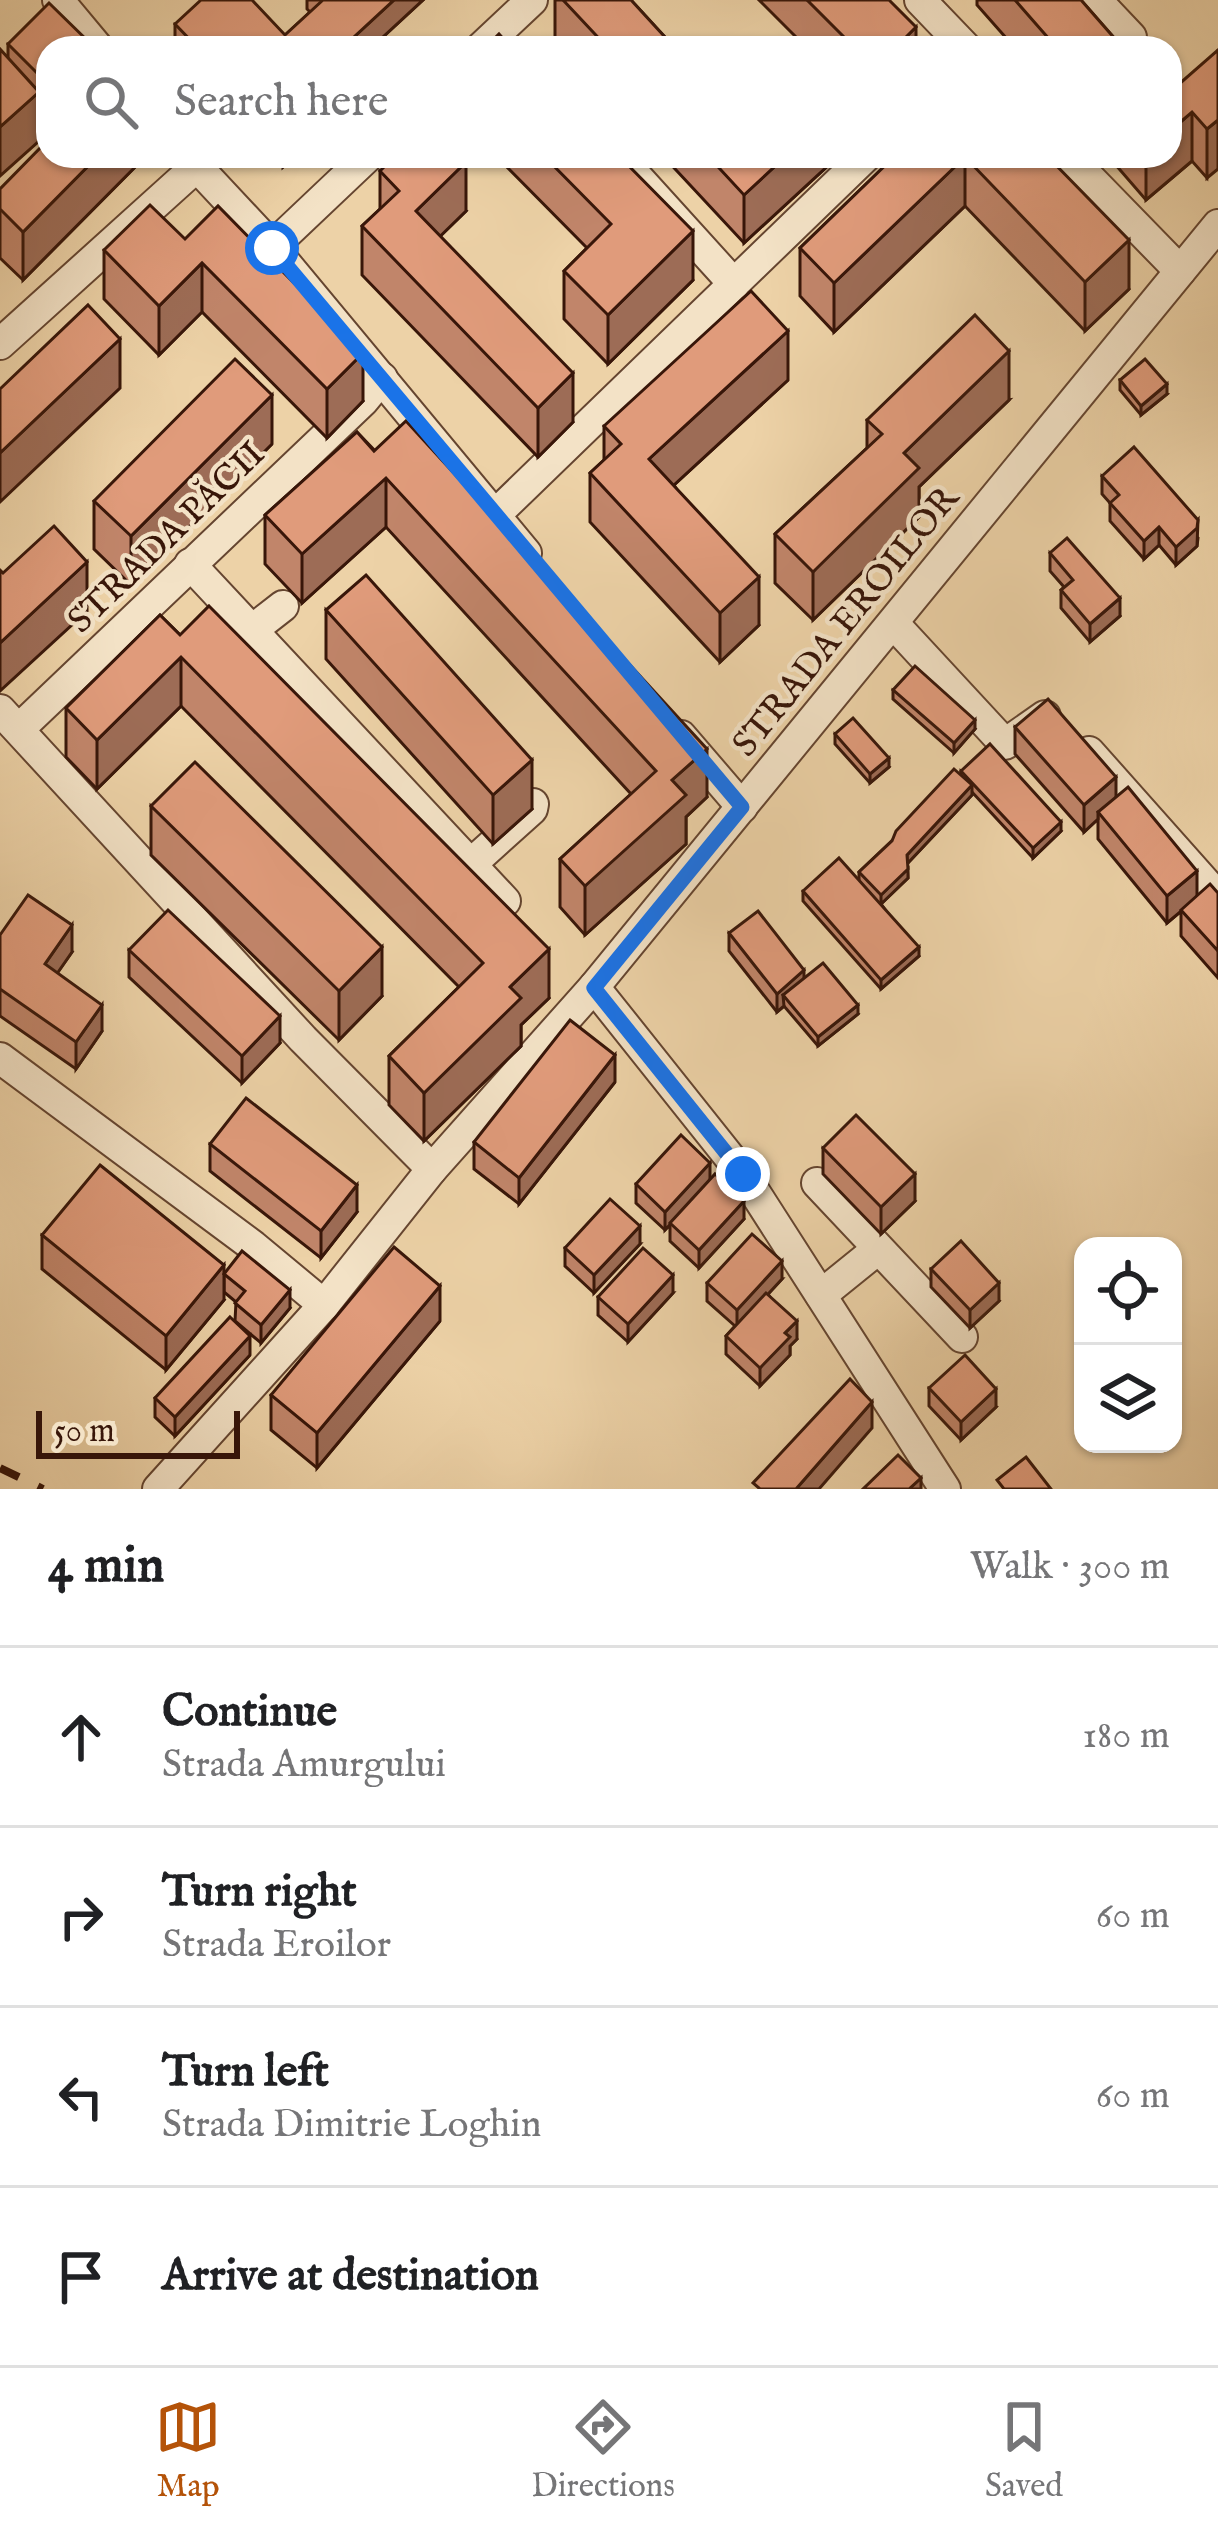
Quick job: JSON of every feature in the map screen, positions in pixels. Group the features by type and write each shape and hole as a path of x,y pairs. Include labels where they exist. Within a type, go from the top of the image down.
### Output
{"street":[{"path":"58,0 88,36"},
{"path":"505,36 532,0"},
{"path":"920,0 954,36"},
{"path":"1096,0 1130,36"},
{"path":"0,344 185,168"},
{"path":"198,168 272,248 540,570"},
{"path":"272,248 355,168"},
{"path":"629,168 734,284"},
{"path":"494,516 854,168"},
{"path":"1080,168 1180,271"},
{"name":"STRADA EROILOR","path":"158,1489 324,1305 432,1169 594,988 1218,225"},
{"name":"STRADA PĂCII","path":"9,720 190,564 382,378"},
{"path":"190,564 505,901"},
{"path":"251,631 283,606"},
{"path":"892,623 1005,744 1038,718 1059,718 1218,897"},
{"path":"664,716 742,807"},
{"path":"9,720 303,1039 432,1169"},
{"path":"471,864 532,804"},
{"path":"594,988 743,1174 945,1489"},
{"path":"0,1058 324,1305"},
{"path":"817,1183 962,1337"},
{"path":"821,1295 878,1249"}],"building":[{"path":"201,0 252,0 285,35 323,0 394,0 355,36 186,36 175,24"},
{"path":"563,0 631,0 664,36 597,36"},
{"path":"807,0 889,0 916,27 907,36 843,36"},
{"path":"1015,0 1081,0 1112,36 1046,36"},
{"path":"49,3 83,36 36,36 36,72 8,44"},
{"path":"0,49 36,89 36,95 0,127"},
{"path":"1218,50 1218,120 1207,129 1192,112 1182,121 1182,82"},
{"path":"36,152 36,168 86,168 23,232 0,209 0,189"},
{"path":"460,168 416,211 573,373 538,408 362,226 399,191 380,171"},
{"path":"556,168 631,168 693,231 608,315 564,271 611,224"},
{"path":"719,168 773,168 744,195"},
{"path":"883,168 954,168 834,283 800,248"},
{"path":"976,168 1059,168 1129,240 1085,282"},
{"path":"150,205 185,239 218,206 363,353 327,389 202,263 159,306 104,250"},
{"path":"751,291 788,331 649,459 759,577 720,613 590,473 621,444 604,426"},
{"path":"88,305 120,339 0,453 0,389"},
{"path":"975,315 1009,351 904,453 919,468 813,572 775,534 882,434 867,420"},
{"path":"235,359 272,395 131,536 94,501"},
{"path":"1145,359 1167,384 1141,406 1120,380"},
{"path":"406,421 707,749 672,780 686,795 585,886 560,859 656,771 386,478 302,554 265,515 357,432 374,451"},
{"path":"1134,447 1198,520 1197,528 1176,547 1159,527 1144,541 1110,503 1119,495 1102,476"},
{"path":"54,526 87,562 0,643 0,570 3,573"},
{"path":"1067,538 1120,598 1090,624 1061,590 1073,580 1050,553"},
{"path":"366,575 532,760 493,795 326,610"},
{"path":"209,606 549,949 510,987 521,998 424,1093 389,1056 483,963 181,657 97,740 66,708 160,615 180,635"},
{"path":"915,666 975,720 954,743 893,690"},
{"path":"1048,699 1116,777 1084,805 1015,727"},
{"path":"853,718 889,758 870,774 835,734"},
{"path":"990,744 1061,822 1033,848 961,771"},
{"path":"195,762 382,947 339,991 151,806"},
{"path":"954,769 972,785 907,855 908,869 881,895 859,872"},
{"path":"1128,787 1197,871 1167,896 1098,812"},
{"path":"839,858 919,947 881,980 803,891"},
{"path":"1210,884 1218,893 1218,951 1181,910"},
{"path":"28,895 72,925 45,964 102,1005 76,1042 0,989 0,935"},
{"path":"168,910 280,1016 242,1056 129,950"},
{"path":"758,911 804,970 777,994 729,933"},
{"path":"823,963 858,1005 818,1037 783,995"},
{"path":"570,1020 615,1055 519,1178 474,1142"},
{"path":"246,1098 357,1185 321,1231 210,1144"},
{"path":"856,1115 915,1174 881,1207 823,1148"},
{"path":"681,1135 710,1163 665,1212 636,1184"},
{"path":"100,1165 224,1265 166,1336 42,1235"},
{"path":"715,1174 744,1201 699,1250 670,1223"},
{"path":"610,1199 640,1226 594,1275 565,1248"},
{"path":"752,1234 782,1261 737,1310 707,1283"},
{"path":"961,1241 999,1283 970,1310 931,1269"},
{"path":"394,1247 440,1286 317,1433 271,1395"},
{"path":"643,1248 673,1275 628,1324 598,1297"},
{"path":"242,1251 290,1290 261,1325 235,1303 245,1291 224,1274"},
{"path":"766,1293 797,1321 785,1333 790,1337 760,1368 726,1336"},
{"path":"230,1317 250,1336 175,1417 155,1398"},
{"path":"965,1355 996,1389 961,1422 929,1388"},
{"path":"850,1379 872,1402 796,1489 760,1489 753,1483"},
{"path":"898,1455 921,1478 909,1489 863,1489"},
{"path":"1026,1457 1051,1489 1004,1489 997,1480"}],"railway":[{"path":"0,1468 43,1489"}],"route":[{"path":"272,248 742,807 594,988 743,1174"}]}
